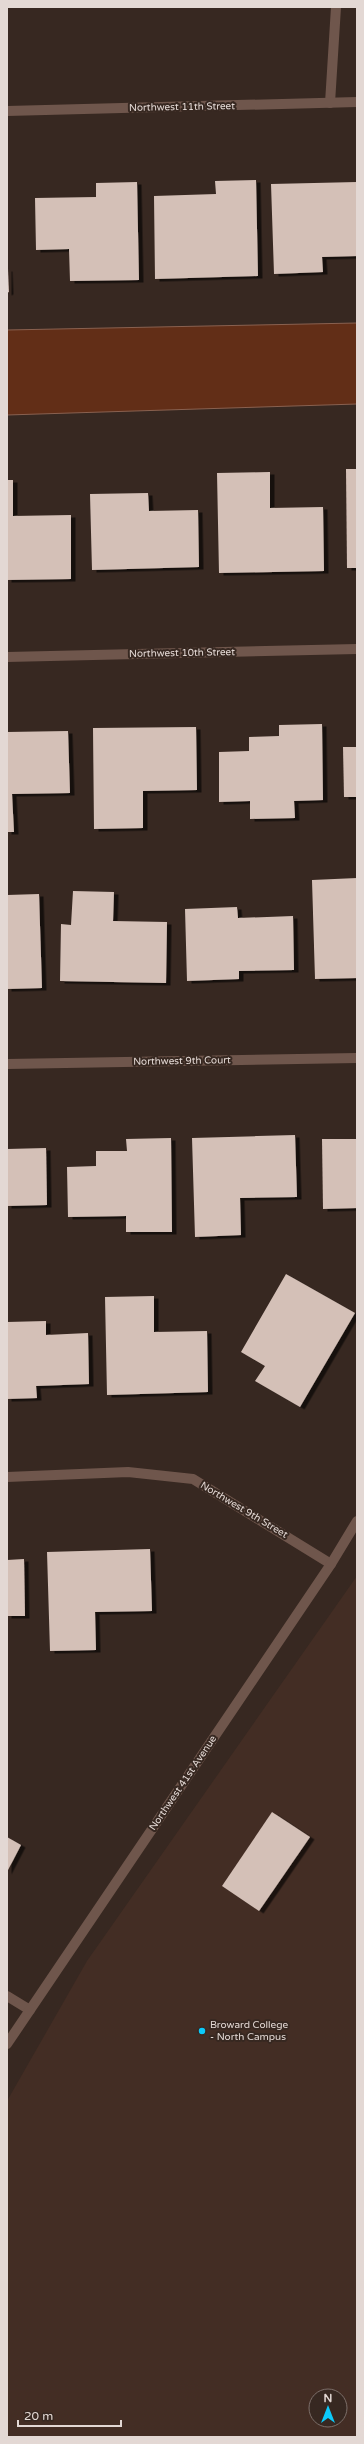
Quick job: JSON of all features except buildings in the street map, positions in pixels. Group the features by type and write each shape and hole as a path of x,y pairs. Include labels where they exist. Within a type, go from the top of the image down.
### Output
{"street":[{"path":"330,103 336,7"},
{"name":"Northwest 11th Street","path":"7,111 357,102"},
{"name":"Northwest 10th Street","path":"7,657 357,649"},
{"name":"Northwest 9th Court","path":"7,1064 357,1058"},
{"name":"Northwest 9th Street","path":"7,1477 128,1472 193,1479 331,1564"},
{"name":"Northwest 41st Avenue","path":"7,2044 331,1564 357,1521"},
{"path":"7,1996 30,2010"}],"shaded area":[{"path":"357,323 357,404 7,415 7,330"},
{"name":"Broward College - North Campus","path":"357,1576 357,2437 7,2437 7,2101 87,1961"}],"place":[{"name":"Broward College - North Campus","path":"202,2031"}]}
